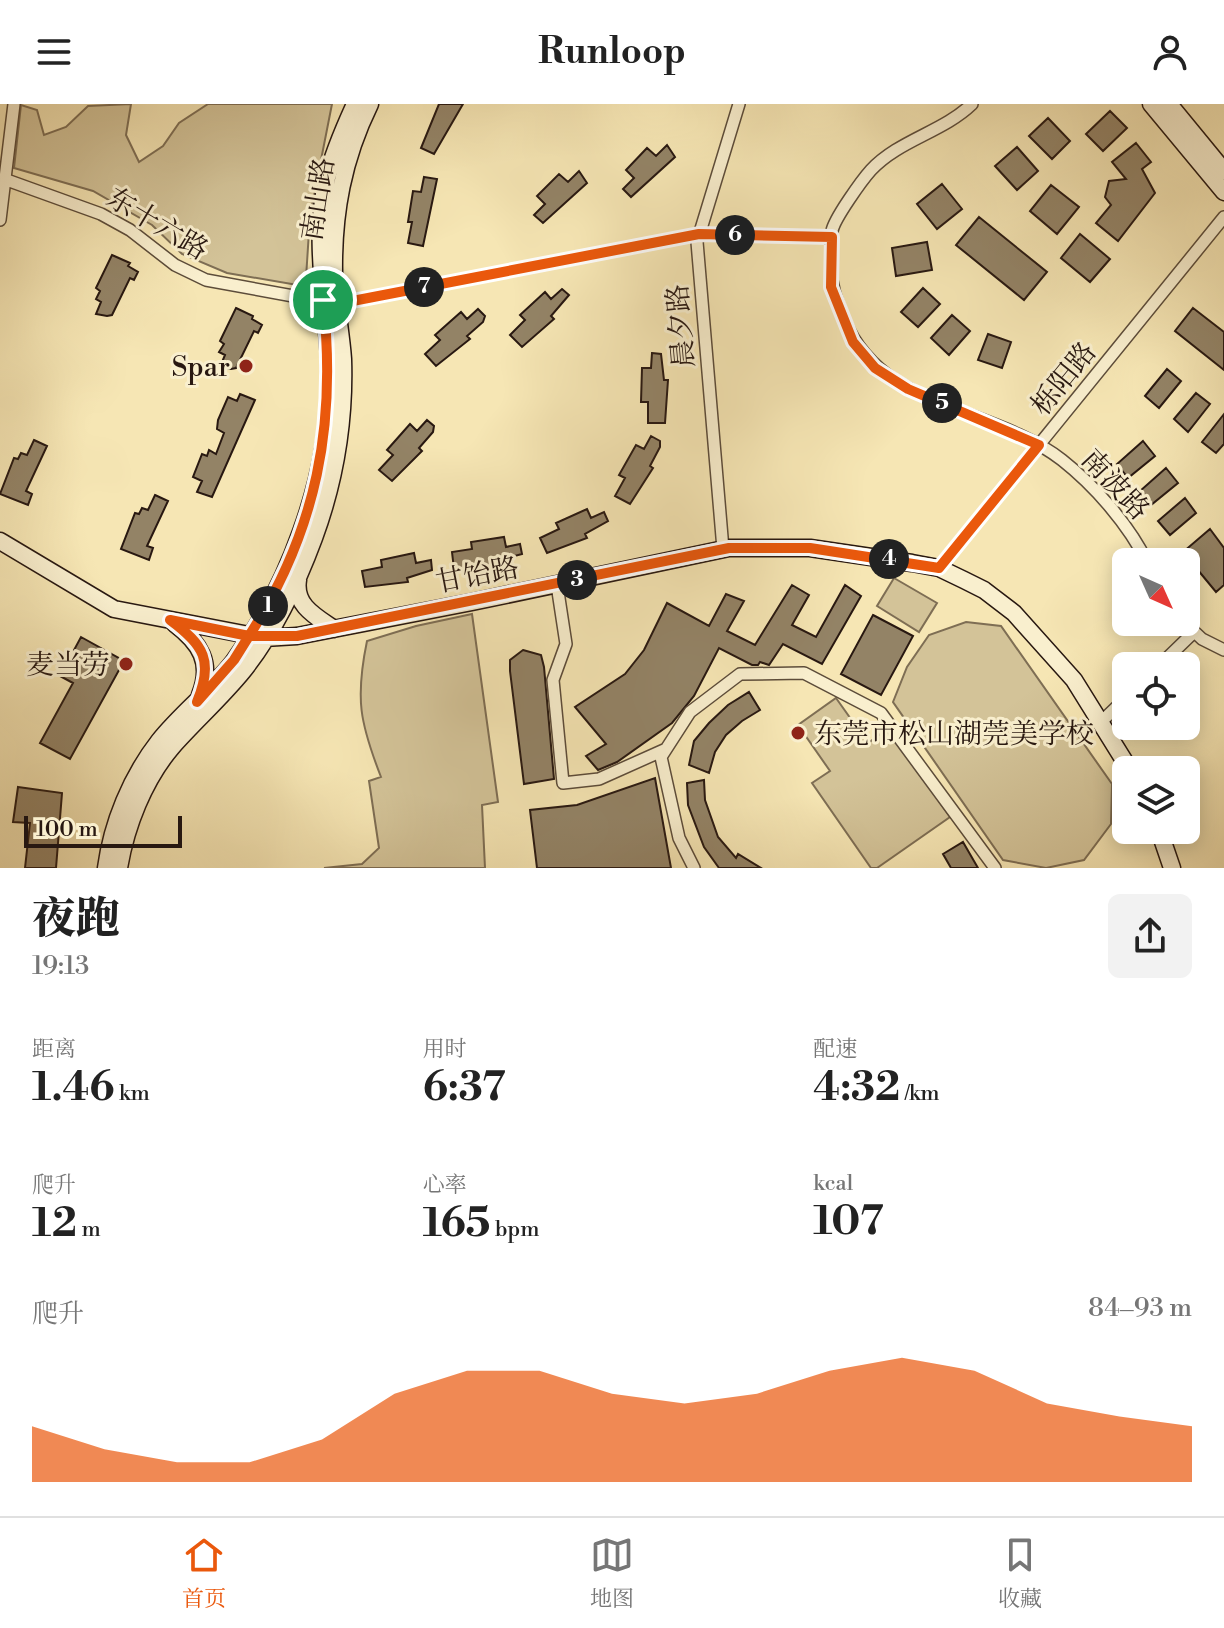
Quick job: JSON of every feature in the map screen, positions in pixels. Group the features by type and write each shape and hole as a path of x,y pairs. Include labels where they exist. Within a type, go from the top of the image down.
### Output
{"main road":[{"name":"南山路","path":"106,868 115,826 141,768 160,740 257,637 299,574 314,536 337,452 343,360 321,240 327,177 355,104"},
{"name":"南山路","path":"119,868 128,830 153,775 171,749 245,668 302,532 321,462 340,180 370,104"},
{"path":"1151,104 1224,192"},
{"path":"1169,104 1224,171"},
{"name":"甘饴路","path":"0,541 114,609 257,637 334,629 723,549 810,548 939,568 984,590 1014,613 1064,667 1122,756"},
{"path":"299,574 296,592 304,607 334,629"},
{"path":"170,620 201,648 207,667 197,702"},
{"path":"1164,844 1172,868"}],"street":[{"path":"0,220 14,104"},
{"name":"晨夕路","path":"723,549 697,242 739,104"},
{"name":"南波路","path":"972,104 957,118 908,143 872,169 832,228 831,287 853,342 875,368 908,389 1039,445 1063,460 1102,499 1140,548"},
{"name":"东十六路","path":"4,179 101,214 130,230 175,265 206,280 330,302"},
{"name":"栎阳路","path":"939,568 1224,217"},
{"path":"330,302 699,234 832,237"},
{"path":"557,585 566,644 553,680 563,783 599,779 664,750"},
{"path":"1173,652 1190,636"},
{"path":"1198,636 1224,650"},
{"path":"694,868 679,838 661,757 664,750 690,712 740,674 804,673 881,713 995,868"},
{"path":"1101,722 1112,711"}],"shaded area":[{"path":"131,104 126,135 139,162 163,146 179,123 208,104 332,104 310,216 306,278 309,287 227,273 182,254 152,225 93,191 14,168 21,105 37,110 44,135 66,127 88,106"},
{"path":"894,578 937,603 919,632 877,606"},
{"path":"472,614 498,802 482,805 485,868 324,868 362,864 379,848 369,781 381,777 364,726 361,695 367,641"},
{"path":"966,622 1001,626 1112,784 1111,824 1084,860 1046,868 1003,860 893,702 907,667 929,635"},
{"path":"836,698 868,743 889,728 950,817 877,868 871,868 812,783 830,771 798,725"}],"building":[{"path":"439,104 463,104 434,154 421,148"},
{"path":"1110,111 1127,128 1103,151 1086,134"},
{"path":"1048,118 1070,141 1052,159 1029,136"},
{"path":"1136,143 1151,162 1142,169 1155,193 1118,241 1096,223 1111,205 1105,197 1109,181 1126,179 1112,162"},
{"path":"667,145 675,157 631,197 623,189 634,178 626,170 647,148 656,156"},
{"path":"1017,147 1038,171 1017,190 995,166"},
{"path":"579,171 587,183 543,223 534,215 545,204 537,196 559,174 568,182"},
{"path":"424,177 437,179 423,246 408,243 412,222 408,222 413,191 421,192"},
{"path":"942,184 962,209 937,229 917,204"},
{"path":"1051,185 1079,207 1057,234 1030,211"},
{"path":"979,217 1047,272 1024,300 956,245"},
{"path":"1080,234 1110,259 1090,282 1061,258"},
{"path":"927,242 932,270 896,276 892,248"},
{"path":"112,255 130,263 128,266 138,272 134,280 130,278 112,315 107,316 96,314 101,302 96,299 100,291 96,288"},
{"path":"923,288 940,304 918,327 901,312"},
{"path":"562,289 569,295 551,316 554,319 522,347 510,335 525,320 520,315 545,292 551,299"},
{"path":"236,308 253,316 252,319 262,325 258,333 254,331 236,368 231,369 220,367 225,355 219,352 224,344 220,341"},
{"path":"1193,308 1224,332 1224,370 1175,331"},
{"path":"478,309 485,316 483,322 467,336 470,339 436,366 425,354 440,340 435,335 461,312 467,319"},
{"path":"952,315 970,331 949,355 931,338"},
{"path":"988,334 1011,342 1002,368 978,360"},
{"path":"652,353 661,354 664,380 668,380 665,423 648,423 648,402 641,402 642,368 651,368"},
{"path":"1167,369 1181,381 1159,408 1145,396"},
{"path":"1196,393 1210,404 1188,432 1174,419"},
{"path":"240,394 255,400 212,497 197,492 202,481 193,477 202,454 207,456 209,450 216,454 224,433 217,429 218,420 228,397 237,401"},
{"path":"1224,414 1224,444 1216,453 1202,442"},
{"path":"427,420 434,426 433,432 419,448 422,451 392,481 379,470 393,455 387,450 410,424 417,431"},
{"path":"651,436 660,441 660,447 650,466 653,468 630,504 615,496 625,478 619,475 636,445 644,449"},
{"path":"34,440 47,446 26,491 32,494 28,505 0,494 14,458 18,459 21,453 27,455"},
{"path":"1143,441 1155,456 1128,478 1117,464"},
{"path":"1166,468 1178,483 1151,505 1140,491"},
{"path":"155,495 168,501 147,546 153,548 149,560 121,549 135,513 139,514 142,508 148,510"},
{"path":"1185,498 1196,513 1170,535 1158,521"},
{"path":"587,509 591,518 604,512 608,521 585,534 587,538 547,553 540,538 559,529 556,523"},
{"path":"1210,529 1224,548 1224,585 1216,592 1200,573 1200,548 1188,548"},
{"path":"504,537 506,547 520,544 522,554 496,561 497,565 454,569 452,552 472,549 471,542"},
{"path":"414,553 416,563 431,560 432,570 407,578 408,582 365,587 362,571 382,567 381,560"},
{"path":"792,585 809,595 792,625 816,637 845,585 861,596 822,664 783,644 769,665 760,662 752,665 719,648 694,696 672,723 617,762 598,770 586,756 606,744 575,707 625,674 644,650 667,603 709,626 726,594 744,601 727,631 755,645"},
{"path":"873,615 913,636 881,695 841,674"},
{"path":"81,637 124,661 70,759 40,743 73,683 60,676"},
{"path":"523,650 541,655 544,667 554,779 524,784 510,671 510,660"},
{"path":"749,692 760,710 726,735 715,752 709,773 689,765 694,741 728,705"},
{"path":"655,778 671,868 537,868 530,810 577,805"},
{"path":"704,780 705,800 718,837 736,858 738,854 761,868 719,868 704,847 688,805 687,783"},
{"path":"18,787 62,793 56,868 25,868 30,823 13,822"},
{"path":"963,842 978,868 951,868 943,854"}],"place":[{"name":"Spar","path":"246,366"},
{"name":"麦当劳","path":"126,664"},
{"name":"东莞市松山湖莞美学校","path":"798,733"}],"route":[{"path":"323,300 329,360 324,450 302,532 284,575 249,636 170,620 201,648 207,667 197,702 234,660 249,636 297,636 557,585 681,556 760,546 810,548 939,568 1039,445 908,389 875,368 853,342 831,287 832,237 699,234 337,304 323,300"}]}
